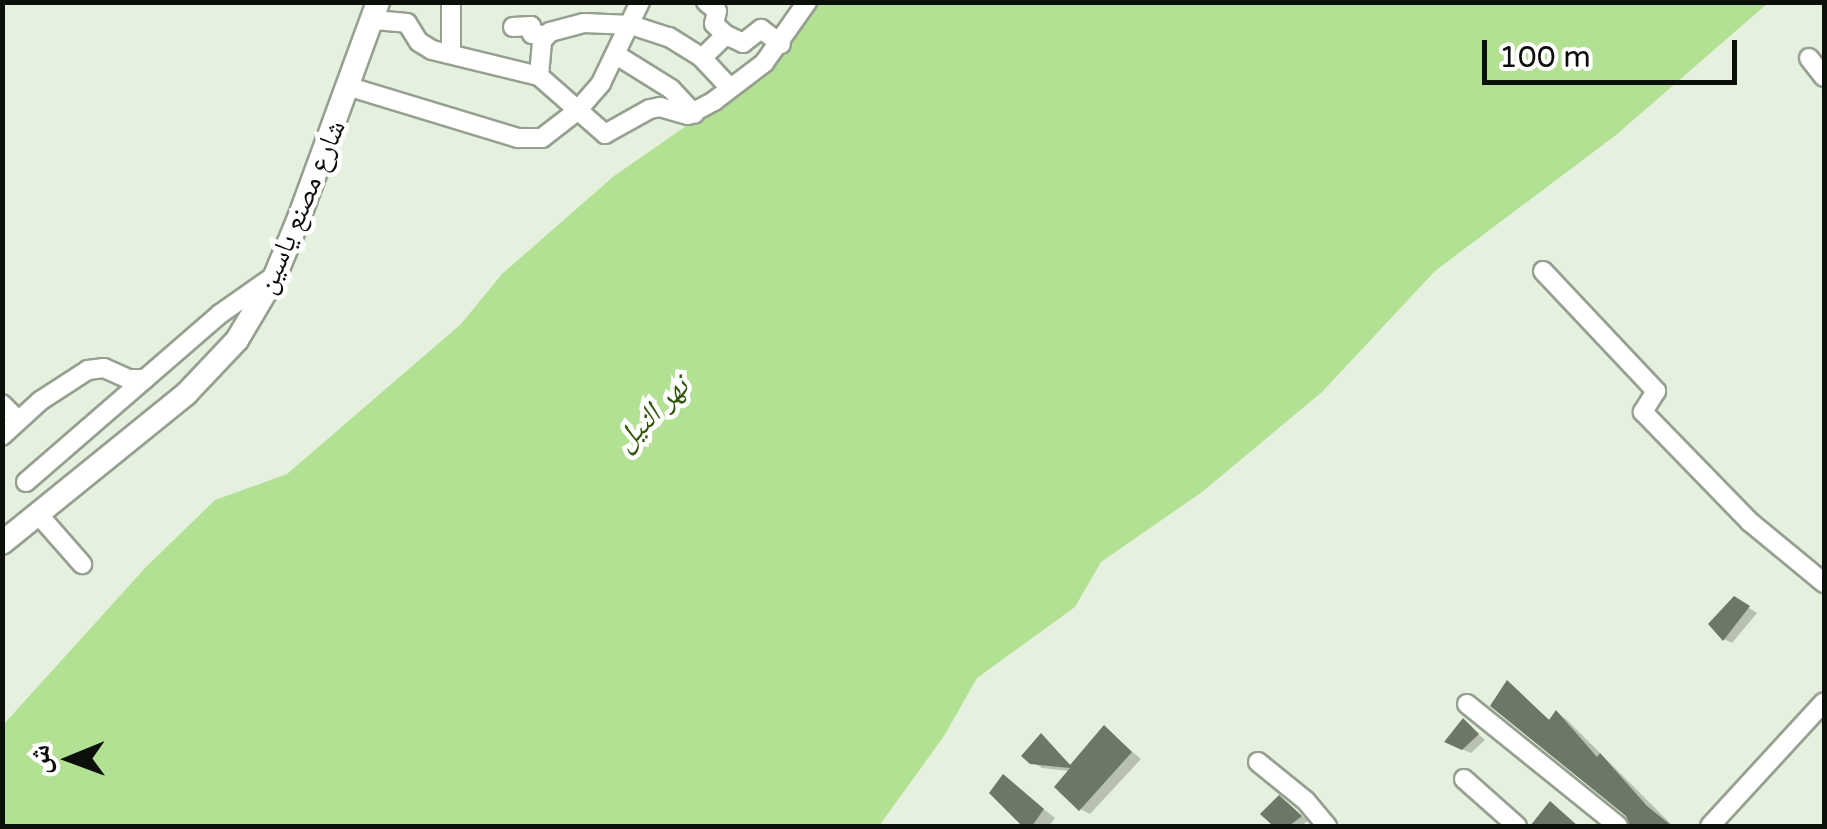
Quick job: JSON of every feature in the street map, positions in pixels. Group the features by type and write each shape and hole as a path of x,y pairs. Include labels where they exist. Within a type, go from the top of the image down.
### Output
{"main road":[{"name":"شارع مصنع ياسين","path":"2,543 213,368 237,340 275,276 376,11"}],"street":[{"path":"451,2 451,54"},
{"path":"350,87 530,140 553,132 577,111 618,56 640,2"},
{"path":"706,2 716,9 714,24 740,44 761,28 781,44"},
{"path":"376,11 407,23 425,47 538,76 597,131 609,133 656,108 694,114 781,44 807,2"},
{"path":"513,27 531,26 532,34 546,34 574,24 631,25 669,37 702,58 730,88"},
{"path":"538,76 546,34"},
{"path":"702,58 726,34"},
{"path":"618,56 658,80 694,114"},
{"path":"1809,58 1824,77"},
{"path":"1543,270 1656,391 1643,412 1750,522 1824,583"},
{"path":"26,482 220,314 275,276"},
{"path":"2,436 88,370 104,368 128,379 145,379"},
{"path":"2,404 18,420"},
{"path":"38,514 82,564"},
{"path":"1710,826 1824,702"},
{"path":"1467,704 1618,826"},
{"path":"1258,762 1306,801 1327,826"},
{"path":"1464,780 1517,826"}],"water":[{"name":"نهر النيل","path":"813,3 1768,3 1616,135 1435,271 1322,392 1202,492 1101,562 1075,607 977,678 944,736 879,826 3,826 3,725 146,567 215,500 287,474 461,324 502,274 614,176 751,81 792,44"}],"building":[{"path":"1734,596 1750,606 1723,641 1708,624"},
{"path":"1507,680 1549,720 1556,710 1597,757 1600,753 1647,806 1672,826 1630,826 1626,816 1490,706"},
{"path":"1463,718 1479,734 1462,750 1444,742"},
{"path":"1104,725 1132,752 1079,811 1054,787 1070,768 1030,764 1021,756 1041,733 1070,765"},
{"path":"1003,774 1044,809 1032,826 1022,826 989,793"},
{"path":"1279,795 1302,816 1289,826 1273,826 1260,814"},
{"path":"1550,801 1578,826 1530,826"}]}
